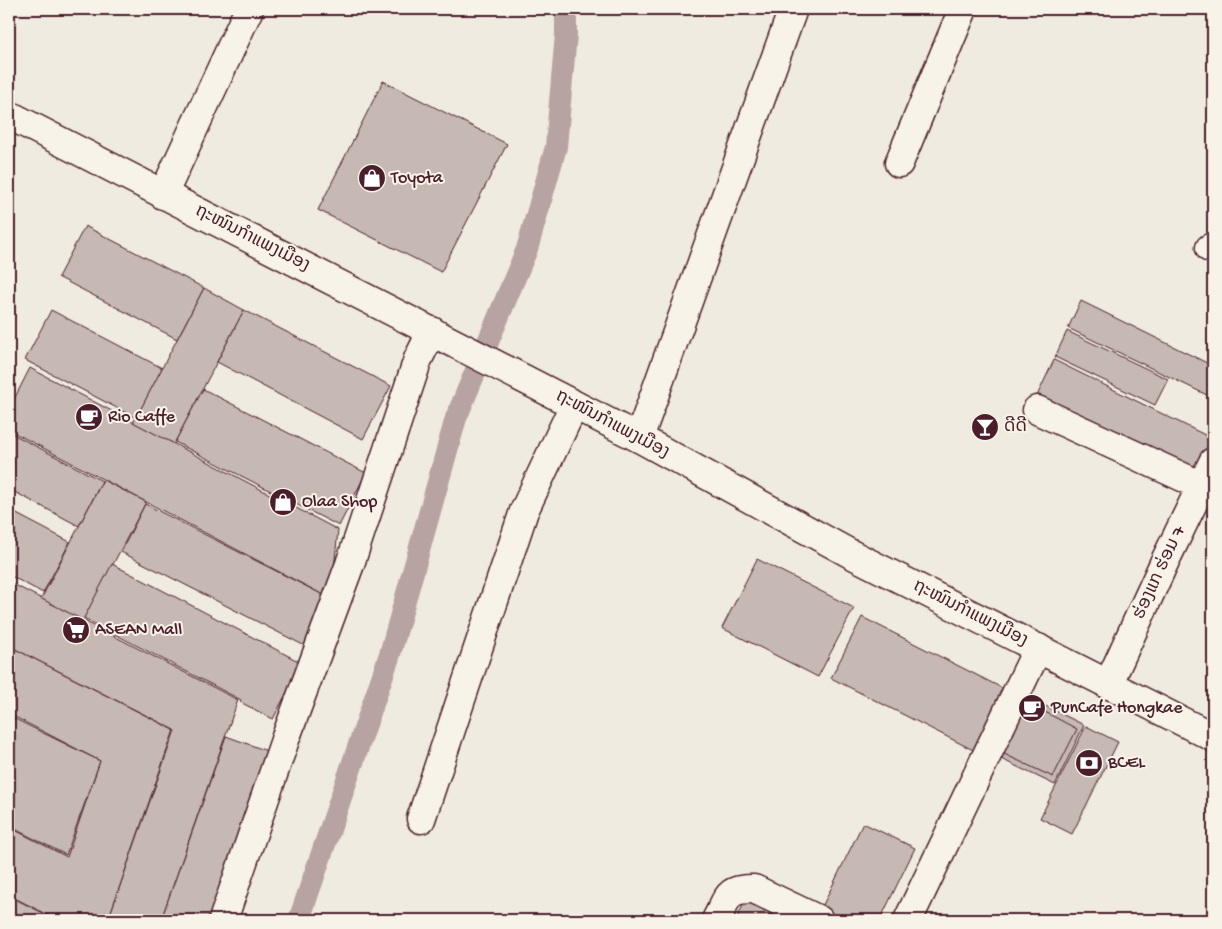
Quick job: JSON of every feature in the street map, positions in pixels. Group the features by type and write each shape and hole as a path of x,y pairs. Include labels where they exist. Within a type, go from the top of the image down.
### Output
{"main road":[{"path":"163,195 249,9"},
{"path":"639,438 793,9"},
{"path":"900,163 963,9"},
{"name":"ຖະໜົນກຳແພງເມືອງ","path":"9,115 639,438 851,554 1213,737"},
{"path":"223,920 286,737 350,564 418,359 440,335"},
{"path":"422,819 524,511 574,405"},
{"path":"1037,410 1202,486"},
{"name":"ຮ່ອງແກ ຮ່ອມ 7","path":"1108,685 1213,462"},
{"path":"908,920 1038,648"},
{"path":"716,920 730,894 737,889 744,888 754,889 819,920"}],"building":[{"path":"383,81 507,144 441,272 318,210"},
{"path":"85,226 204,288 177,339 58,277"},
{"path":"204,288 244,310 174,444 133,423"},
{"path":"1081,301 1213,366 1213,398 1068,328"},
{"path":"51,310 162,368 136,418 25,360"},
{"path":"244,310 391,386 363,439 217,362"},
{"path":"1067,331 1168,379 1155,405 1055,357"},
{"path":"1054,360 1213,439 1213,446 1197,478 1036,398"},
{"path":"30,368 338,530 331,599 9,430 9,409"},
{"path":"203,389 366,473 339,526 175,442"},
{"path":"9,432 102,481 79,526 9,489"},
{"path":"103,480 146,502 83,621 41,599"},
{"path":"145,504 331,599 307,647 121,552"},
{"path":"9,510 70,542 43,593 9,575"},
{"path":"757,559 854,608 818,677 722,628"},
{"path":"112,564 302,663 273,719 240,702 241,700 84,618"},
{"path":"9,582 238,700 161,920 108,920 175,730 9,646"},
{"path":"862,617 1012,693 981,754 831,678"},
{"path":"9,646 174,730 108,920 57,920 9,895 9,827 67,857 100,761 13,716 9,723"},
{"path":"1025,696 1084,725 1055,785 995,756"},
{"path":"1028,703 1077,729 1053,777 1002,753"},
{"path":"13,718 100,761 66,855 9,826 9,725"},
{"path":"1086,726 1118,742 1072,834 1040,818"},
{"path":"226,736 270,752 210,920 161,920"},
{"path":"863,823 915,848 880,920 840,920 820,911"},
{"path":"9,896 57,920 9,920"},
{"path":"746,899 791,920 736,920"}],"waterway":[{"path":"299,920 390,654 456,418 527,249 556,147 566,34 566,9"}],"place":[{"name":"Toyota","path":"372,178"},
{"name":"Rio Caffe","path":"89,417"},
{"name":"ດີດີ","path":"985,427"},
{"name":"Olaa Shop","path":"283,502"},
{"name":"ASEAN Mall","path":"76,630"},
{"name":"PunCafe Hongkae","path":"1032,708"},
{"name":"BCEL","path":"1089,763"}]}
